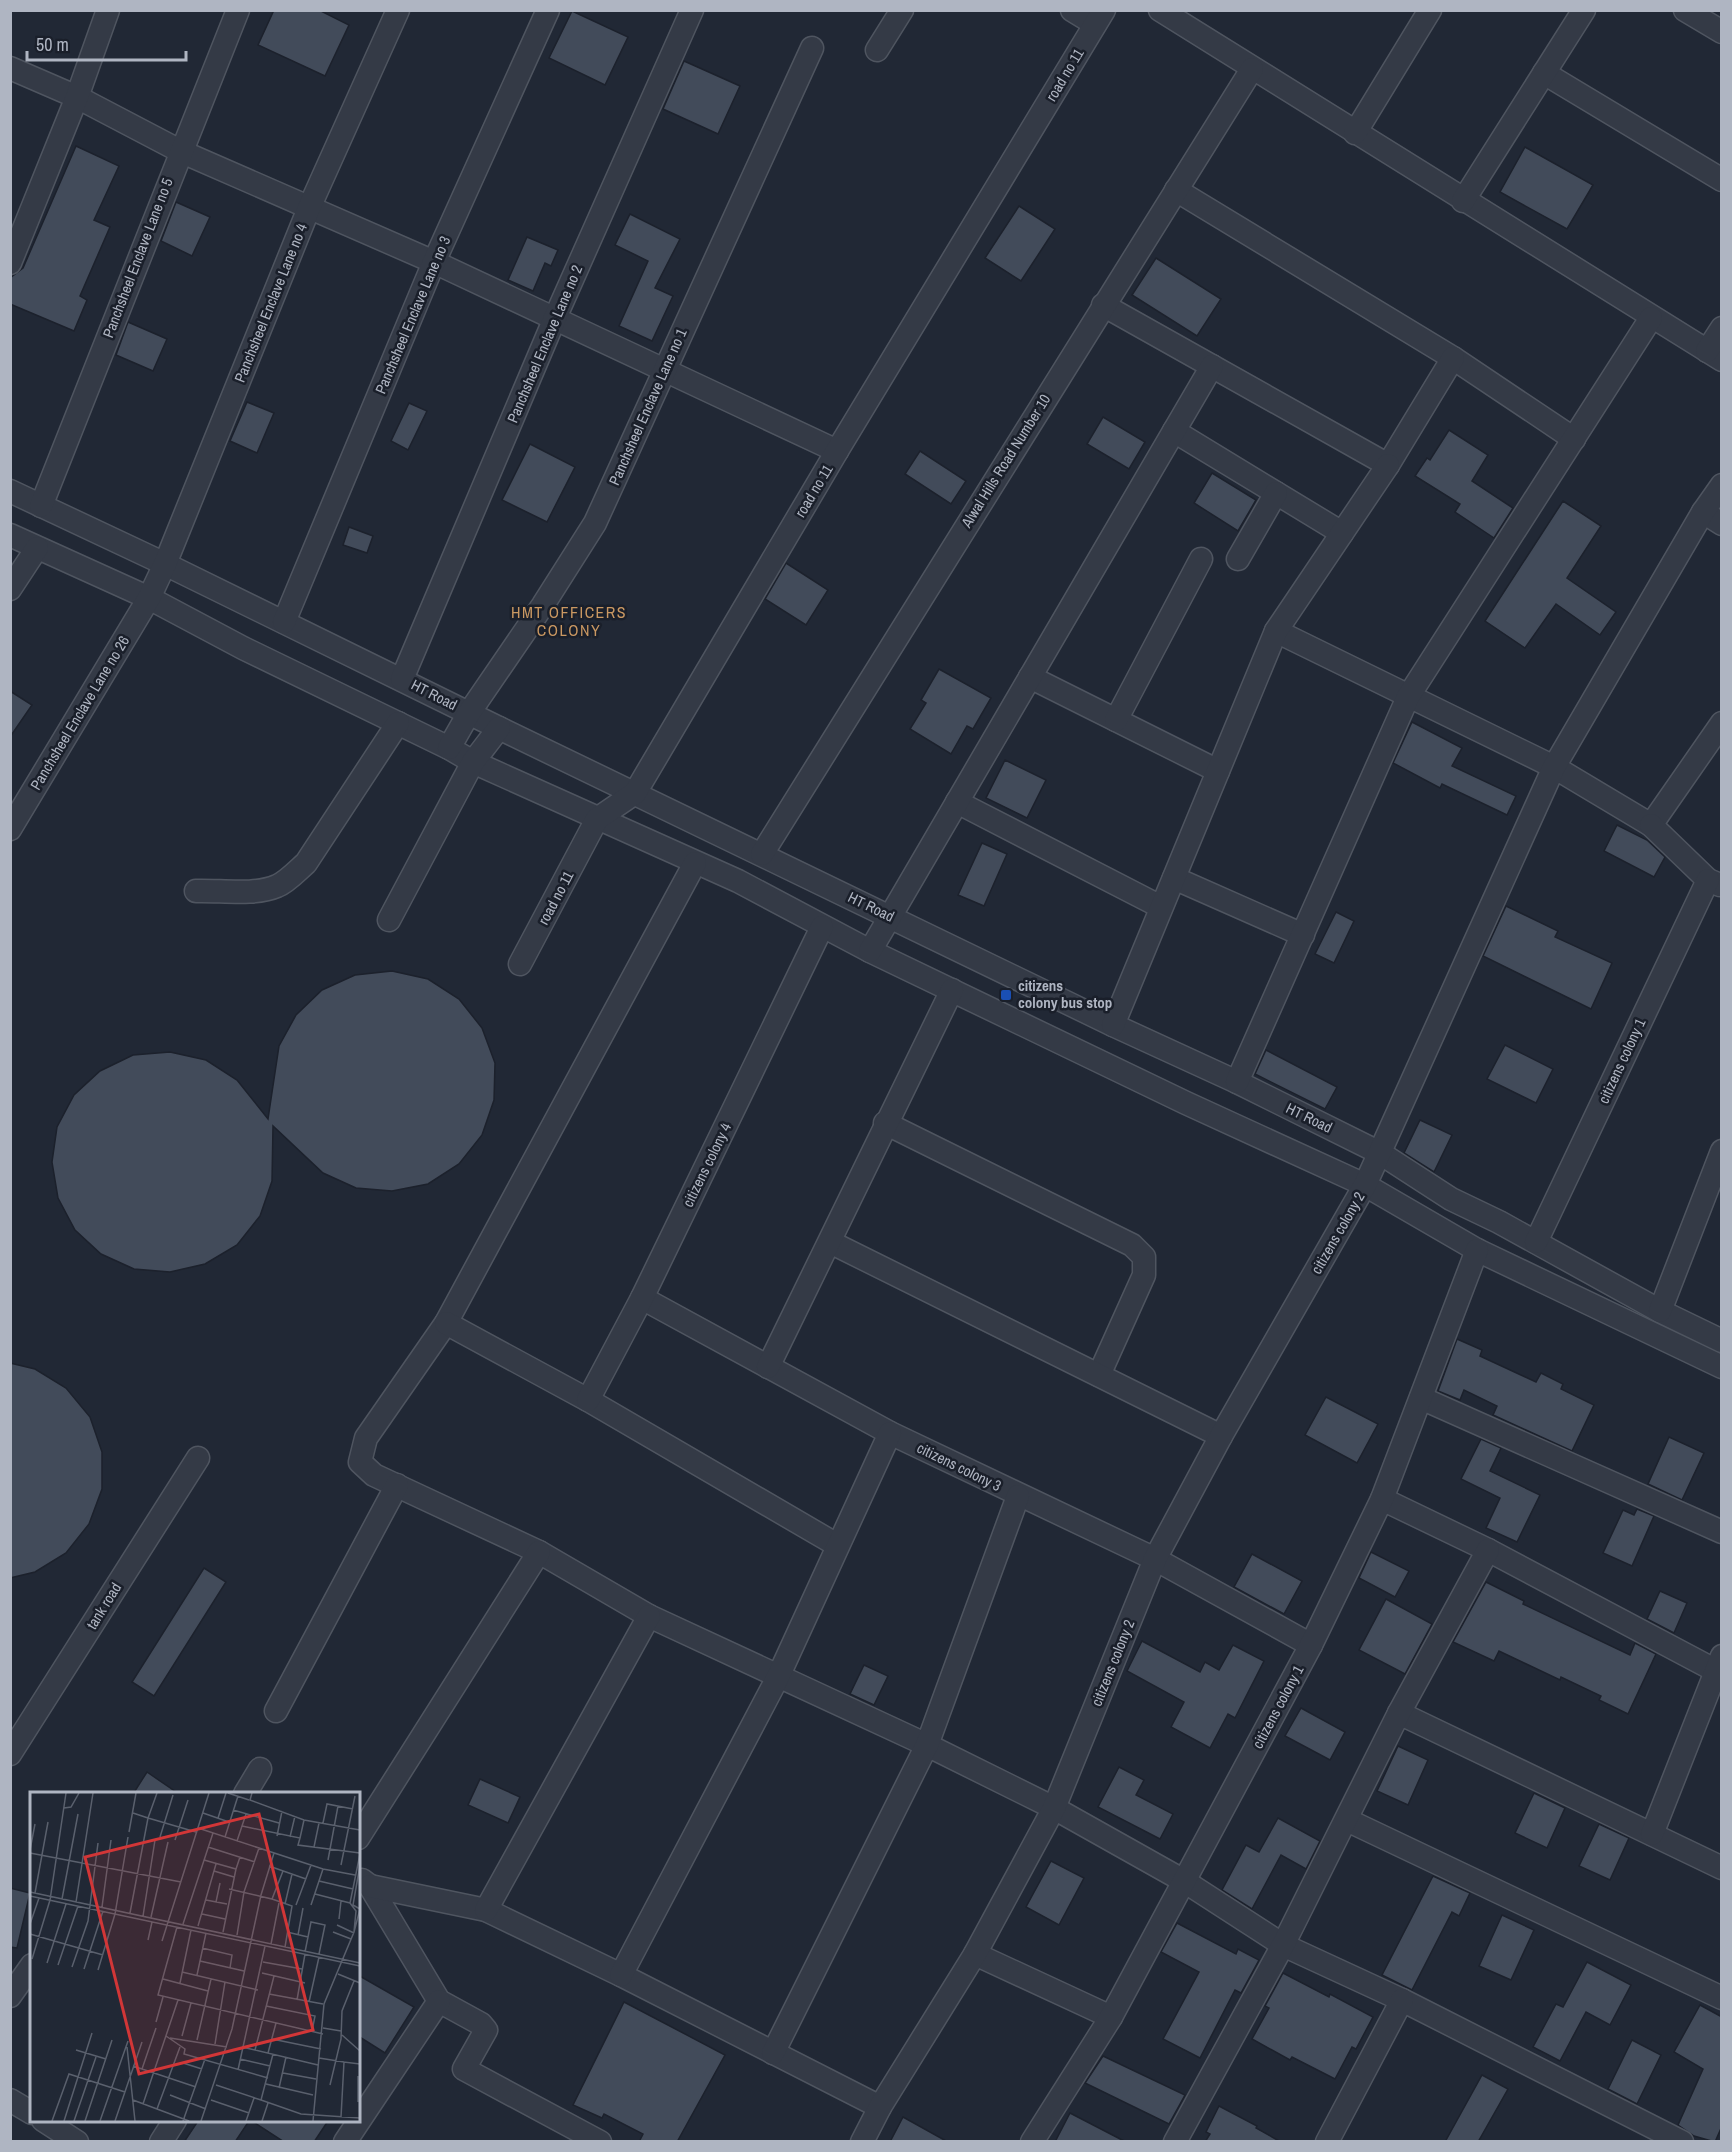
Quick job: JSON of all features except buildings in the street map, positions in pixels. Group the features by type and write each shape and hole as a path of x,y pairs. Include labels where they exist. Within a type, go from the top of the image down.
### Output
{"street":[{"path":"10,263 77,97 108,10"},
{"name":"Panchsheel Enclave Lane no 5","path":"40,506 238,10"},
{"name":"Panchsheel Enclave Lane no 4","path":"149,598 165,564 309,208 398,10"},
{"name":"Panchsheel Enclave Lane no 3","path":"284,622 434,262 548,10"},
{"name":"Panchsheel Enclave Lane no 2","path":"402,680 555,318 692,10"},
{"path":"877,50 902,10"},
{"path":"1072,10 1100,17"},
{"path":"1160,10 1463,201 1714,355 1722,328"},
{"path":"1355,133 1430,10"},
{"path":"1463,201 1584,10"},
{"path":"1685,10 1722,32"},
{"name":"road no 11","path":"520,964 597,819 635,793 837,451 1100,17"},
{"name":"Panchsheel Enclave Lane no 1","path":"449,748 469,713 595,524 812,48"},
{"path":"10,68 77,97 180,151 434,262 837,451"},
{"name":"Alwal Hills Road Number 10","path":"762,854 1102,305 1252,69"},
{"path":"1544,73 1722,180"},
{"path":"1176,190 1453,358 1574,439"},
{"path":"1102,305 1388,465"},
{"path":"1238,1082 1408,697 1651,318"},
{"path":"1113,1025 1276,631 1388,465 1453,358"},
{"path":"870,951 1212,366"},
{"path":"1174,431 1341,533"},
{"name":"citizens colony 2","path":"862,2142 880,2107 975,1954 1054,1808 1155,1559 1221,1436 1365,1185 1554,767 1712,518 1722,485"},
{"name":"HT Road","path":"10,491 165,564 1113,1025 1238,1082 1380,1153 1451,1199 1536,1242 1660,1311 1722,1341"},
{"path":"1238,559 1276,493"},
{"path":"10,535 149,598 243,648 449,748 473,762 738,881 870,951 1186,1103 1365,1185 1477,1250 1722,1367"},
{"path":"10,589 37,548"},
{"path":"1116,720 1201,559"},
{"name":"Panchsheel Enclave Lane no 26","path":"10,829 149,598"},
{"path":"1276,631 1554,767 1651,825 1715,883"},
{"path":"1030,677 1218,771"},
{"path":"196,891 256,890 277,886 306,863 398,723"},
{"path":"1651,825 1722,723"},
{"path":"389,920 473,762 499,728"},
{"path":"957,802 1161,907"},
{"path":"695,862 446,1323 366,1438 360,1462 374,1475 539,1552 649,1616 927,1745 1054,1808 1185,1881 1283,1945 1402,2000 1682,2142"},
{"path":"1174,878 1303,935"},
{"name":"citizens colony 1","path":"1536,1242 1715,883"},
{"name":"citizens colony 4","path":"588,1400 642,1298 822,927"},
{"path":"768,1367 830,1242 885,1123 952,990"},
{"path":"885,1123 1132,1245 1144,1257 1144,1275 1099,1375"},
{"path":"1660,1311 1718,1166"},
{"path":"830,1242 1221,1436"},
{"name":"citizens colony 1","path":"1032,2142 1112,2017 1311,1645 1382,1499 1477,1250"},
{"name":"citizens colony 3","path":"642,1298 890,1433 1018,1496 1155,1559 1311,1645"},
{"path":"446,1323 588,1400 837,1545"},
{"path":"1421,1398 1722,1532"},
{"path":"621,1975 778,1677 890,1433"},
{"name":"tank road","path":"10,1754 198,1458"},
{"path":"276,1711 397,1485"},
{"path":"773,2053 927,1745 1018,1496"},
{"path":"1382,1499 1719,1667 1652,1834"},
{"path":"1175,2142 1283,1945 1399,1713 1488,1550"},
{"path":"360,1835 539,1552"},
{"path":"486,1910 649,1616"},
{"path":"1399,1713 1722,1868"},
{"path":"245,1792 260,1769"},
{"path":"1347,1820 1722,1998"},
{"path":"364,1882 486,1910 621,1975 880,2107"},
{"path":"364,1882 440,2001 482,2024 486,2030 464,2068 600,2142"},
{"path":"975,1954 1112,2017"},
{"path":"10,1996 30,1968"},
{"path":"1327,2142 1402,2000"},
{"path":"360,2120 440,2001"},
{"path":"10,2100 30,2112"},
{"path":"46,2122 76,2142"},
{"path":"161,2142 174,2122"},
{"path":"345,2142 358,2122"}],"place":[{"name":"citizens colony bus stop","path":"1006,995"}],"district":[{"name":"HMT OFFICERS COLONY","path":"569,621"}]}
